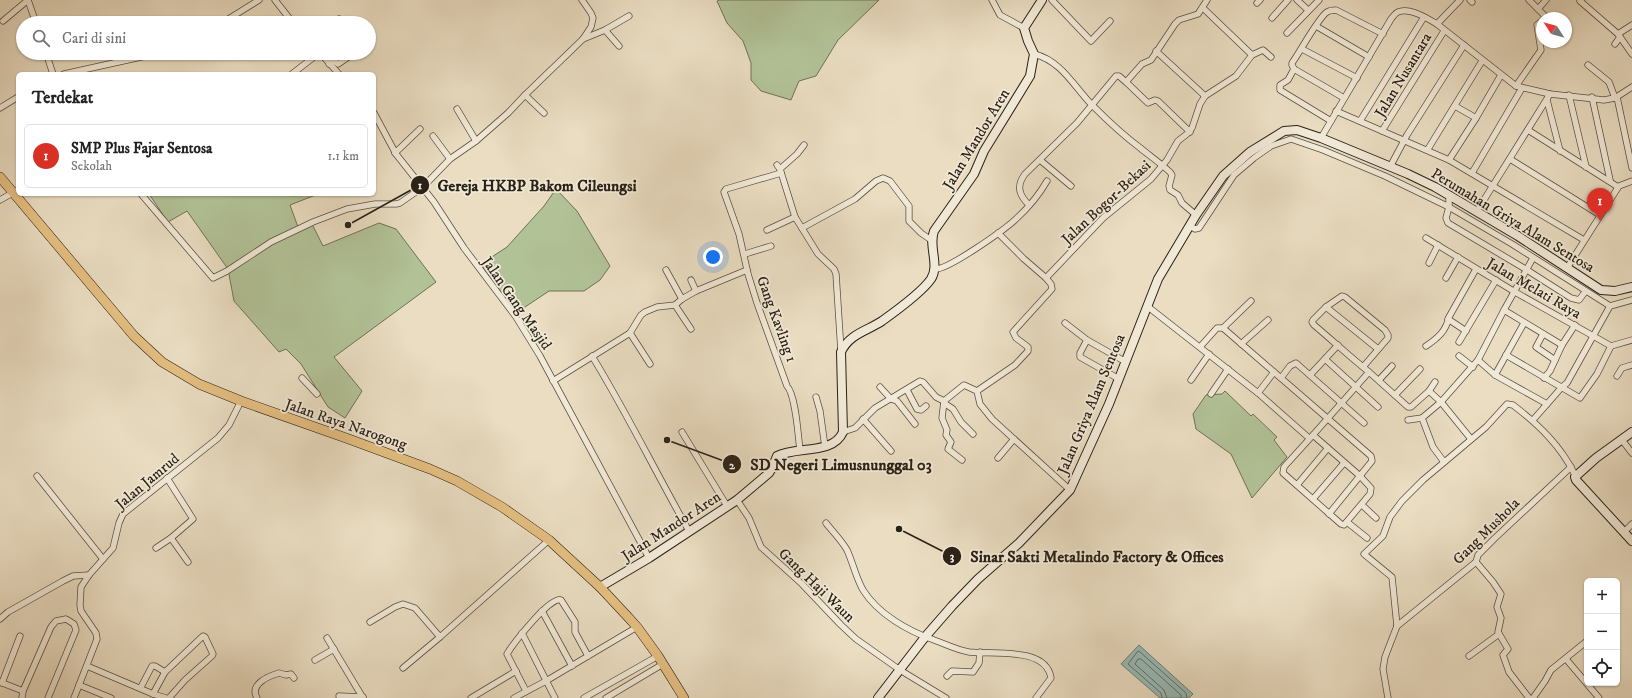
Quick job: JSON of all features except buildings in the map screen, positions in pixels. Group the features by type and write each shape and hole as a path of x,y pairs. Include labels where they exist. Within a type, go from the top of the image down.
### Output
{"main road":[{"name":"Jalan Raya Narogong","path":"0,177 16,191"},
{"name":"Jalan Raya Narogong","path":"20,196 87,282 146,349 178,372 199,384 241,402 430,468 488,498 549,540 600,588 637,627 684,698"}],"street":[{"path":"3,21 28,0 34,16"},
{"path":"233,16 258,0"},
{"path":"275,0 288,16"},
{"path":"143,196 213,278 227,271 271,242 313,222 347,209 375,204 396,204 423,186 450,159 476,141 508,113 583,39 592,27 593,18 582,0"},
{"path":"992,0 1000,15 1024,28 1034,54 1045,57 1060,68 1092,105 1139,148 1163,165 1171,173 1169,186 1170,190 1178,196 1182,203 1196,215"},
{"path":"1024,28 1042,0"},
{"path":"1052,0 1091,41 1110,21"},
{"path":"1126,82 1142,64 1151,60 1175,24 1180,20 1197,14 1207,0"},
{"path":"1272,18 1288,0"},
{"path":"1297,0 1308,10"},
{"path":"1287,33 1319,0"},
{"path":"1437,24 1460,0"},
{"path":"1529,0 1541,12"},
{"path":"1538,9 1546,0"},
{"path":"1580,0 1619,36 1632,54"},
{"path":"1202,8 1252,55"},
{"path":"1344,98 1294,69 1292,63 1327,12 1336,10 1382,34"},
{"path":"1323,150 1323,139 1336,111 1391,19 1398,12 1408,11 1437,24 1482,61 1519,87 1550,94 1604,100 1616,98 1632,87"},
{"path":"583,39 605,30 629,16"},
{"path":"1360,121 1424,17"},
{"path":"1615,44 1619,36 1632,25"},
{"path":"1316,26 1369,57"},
{"path":"605,30 619,46"},
{"name":"Jalan Nusantara","path":"1382,131 1444,31"},
{"path":"1390,167 1408,135 1464,45"},
{"path":"1472,173 1541,50 1541,48"},
{"path":"1302,49 1357,78"},
{"path":"1029,206 1019,184 1025,174 1092,105 1116,76 1119,76 1148,103 1155,100 1158,102 1190,132 1196,120 1200,104 1205,96 1236,76 1252,55 1260,50 1263,50 1271,56"},
{"path":"1156,51 1205,96"},
{"name":"Jalan Mandor Aren","path":"931,240 937,226 974,174 984,151 1027,82 1033,66 1034,54"},
{"path":"48,60 52,72"},
{"path":"73,72 127,60"},
{"path":"295,72 310,60"},
{"path":"326,60 337,72"},
{"path":"330,64 334,61 338,64 344,60"},
{"path":"1428,149 1482,61"},
{"path":"1588,65 1609,82 1616,98 1631,155 1632,168"},
{"path":"1294,69 1288,80 1280,85 1280,90 1331,121"},
{"path":"1449,160 1501,75"},
{"path":"1477,211 1550,94"},
{"path":"525,95 544,113"},
{"path":"1569,95 1586,167"},
{"path":"0,108 16,98"},
{"path":"1592,98 1610,180"},
{"path":"1547,100 1560,151"},
{"path":"1455,106 1476,118"},
{"path":"457,109 476,141"},
{"path":"1336,111 1428,149 1472,173 1584,240"},
{"name":"Jalan Gang Masjid","path":"376,117 395,153 423,186 464,248 516,317 553,381 649,558"},
{"path":"395,153 420,129"},
{"name":"Perumahan Griya Alam Sentosa","path":"1190,226 1223,176 1250,152 1269,144 1286,130 1297,130 1323,139 1408,174 1449,195 1477,211 1601,290 1615,291 1632,287"},
{"path":"1528,130 1586,167 1610,180 1618,187"},
{"name":"Jalan Bogor-Bekasi","path":"1046,278 1103,218 1146,184 1163,165 1178,141 1190,132"},
{"path":"1307,144 1310,134"},
{"path":"433,136 450,159"},
{"path":"1190,226 1194,229 1199,228 1234,175 1269,144 1291,139 1323,150 1404,185 1449,207 1610,306 1632,300"},
{"path":"804,145 797,154 779,169 795,217 818,254 834,269 836,274 841,352 843,432 854,428 875,408 922,381 936,398 953,409 961,422 973,434"},
{"path":"1510,159 1600,215"},
{"path":"1040,160 1071,186"},
{"name":"Gang Kavling 1","path":"779,169 726,189 724,192 734,216 745,254 747,270 757,302 787,386 790,390 796,414 800,450"},
{"path":"802,228 855,199 876,180 883,178 890,181 909,206 909,221 931,240 935,270 930,280 915,295 881,321 853,336 845,344 841,352"},
{"path":"935,270 948,265 998,233 1015,220 1029,206 1047,181"},
{"path":"1567,268 1618,187 1632,181"},
{"path":"0,200 16,191"},
{"path":"1449,195 1449,207 1445,221 1575,300 1579,300 1585,292"},
{"path":"767,230 795,217"},
{"name":"Jalan Griya Alam Sentosa","path":"881,697 924,636 978,579 1019,543 1070,490 1109,404 1158,279 1190,226"},
{"path":"977,391 1015,366 1028,350 1028,347 1016,338 1013,332 1052,289 1051,284 1046,278 998,233"},
{"name":"Jalan Melati Raya","path":"1426,238 1515,292 1611,346"},
{"path":"1429,263 1438,245"},
{"path":"745,254 771,246"},
{"path":"1446,278 1458,257"},
{"path":"1408,420 1422,418 1441,402 1473,367 1534,258"},
{"path":"1426,346 1440,336 1448,324 1448,319 1476,269"},
{"path":"666,270 682,299"},
{"path":"553,381 630,333 641,315 645,312 657,307 675,305 696,291 747,270"},
{"path":"691,280 696,291"},
{"path":"1459,342 1496,280"},
{"path":"1363,367 1388,338 1387,332 1357,306 1342,296 1326,307 1312,322 1363,367 1379,380 1409,407 1429,391 1435,382"},
{"path":"1200,347 1218,328 1223,328 1251,301"},
{"path":"675,305 691,329"},
{"path":"1147,306 1311,436 1328,448 1360,476 1371,488 1372,490 1362,505 1344,525 1329,514 1283,473 1283,469 1311,436 1328,420 1369,372"},
{"path":"1533,420 1567,383 1610,306"},
{"path":"1326,307 1378,349"},
{"path":"1504,310 1562,344"},
{"path":"1448,319 1466,331"},
{"path":"1241,344 1268,320"},
{"path":"1065,323 1087,340 1126,362"},
{"path":"1495,375 1524,323"},
{"path":"1544,378 1550,371 1562,344 1575,325"},
{"path":"1223,328 1373,458 1372,462 1329,514"},
{"path":"630,333 650,364"},
{"path":"1543,334 1536,347 1555,360"},
{"path":"1087,340 1080,353 1080,357 1119,379"},
{"path":"1506,355 1577,397 1582,397 1611,346 1632,340"},
{"path":"1310,375 1338,345"},
{"path":"1192,380 1209,354"},
{"path":"592,356 619,401 666,491 689,531"},
{"path":"1459,356 1473,367"},
{"path":"1325,359 1378,407"},
{"path":"1478,360 1495,375 1547,404"},
{"path":"1281,378 1294,363 1298,364 1364,423"},
{"path":"1617,376 1622,368 1632,365"},
{"path":"1379,380 1392,366"},
{"path":"1211,394 1228,369"},
{"path":"1395,395 1420,369"},
{"path":"1258,393 1274,372"},
{"path":"302,378 318,394"},
{"path":"962,460 948,449 951,442 946,436 947,430 942,418 944,402 962,385 977,391"},
{"path":"880,387 891,399 898,401 915,424"},
{"path":"907,390 917,409 920,410 926,406"},
{"path":"977,391 980,404 989,415 1070,490"},
{"path":"1429,391 1441,402 1471,439"},
{"path":"816,397 825,447"},
{"name":"Jalan Jamrud","path":"74,698 97,638 80,606 82,585 113,548 119,523 123,514 218,438 229,425 241,402"},
{"path":"1388,698 1383,669 1385,658 1397,626 1392,577 1364,554 1383,536 1390,517 1402,502 1423,480 1486,427 1507,404 1513,405 1533,420 1550,437 1571,467 1576,480 1632,542"},
{"path":"1422,418 1434,448 1444,462"},
{"path":"863,419 891,451"},
{"path":"682,432 727,506"},
{"name":"Jalan Mandor Aren","path":"600,588 649,558 737,500 769,473 777,456 800,450 825,447 837,441 843,432"},
{"path":"1575,475 1632,432"},
{"path":"998,458 1014,439"},
{"path":"1622,440 1632,453"},
{"path":"1297,485 1328,448"},
{"path":"1313,499 1344,462"},
{"name":"Gang Mushola","path":"1397,626 1476,562 1477,557 1482,550 1571,467"},
{"path":"37,476 103,559"},
{"path":"156,548 194,519 167,478"},
{"name":"Gang Haji Waun","path":"737,500 749,518 761,547 802,584 856,639 900,670 946,698"},
{"path":"1362,505 1376,518"},
{"path":"1347,522 1367,538"},
{"path":"826,524 846,549 863,589 876,607 893,619 924,636 968,652 1005,653 1033,658 1044,664 1050,670 1051,678 1036,698"},
{"path":"1624,532 1632,524"},
{"path":"171,538 188,562"},
{"path":"403,668 549,540"},
{"path":"1476,562 1501,594 1497,608 1501,618 1498,630 1507,648 1503,655 1509,672 1529,698"},
{"path":"0,619 8,612 62,581 73,576 89,576"},
{"path":"526,691 507,655 522,633 556,600 561,600 575,622 575,632 588,656"},
{"path":"370,622 403,604 415,608 440,637"},
{"path":"542,612 572,666"},
{"path":"20,636 1,683 23,696 51,627 56,621 66,619 74,624 76,630 48,698"},
{"path":"514,698 572,666 637,627"},
{"path":"522,633 556,698"},
{"path":"1469,656 1499,634"},
{"path":"87,666 153,694 167,698 212,656 213,654 205,636 203,636 165,672 153,694"},
{"path":"327,638 363,698"},
{"path":"1533,698 1550,672 1584,644"},
{"path":"315,660 334,649"},
{"path":"947,676 952,671 973,672 979,663 980,652"},
{"path":"1566,659 1599,698"},
{"path":"584,698 660,660"},
{"path":"606,698 660,660"},
{"path":"141,686 152,666 155,666 165,672"},
{"path":"471,698 516,671"},
{"path":"257,698 254,692 255,688 263,680 279,673 286,675 291,674 294,678"},
{"path":"79,685 111,698"},
{"path":"338,695 363,698"}],"green space":[{"path":"879,0 838,40 816,76 799,81 791,100 761,91 751,80 751,63 743,41 727,23 717,1"},
{"path":"556,189 577,211 610,266 600,280 584,291 549,291 516,313 481,264 507,247 544,206"},
{"path":"150,196 313,196 290,205 298,227 312,224 323,246 379,223 396,229 436,282 334,357 362,391 345,418 328,407 301,364 286,349 279,352 234,301 228,269 187,211 168,222"},
{"path":"1225,391 1251,416 1253,414 1277,437 1274,440 1287,457 1252,498 1231,454 1196,429 1193,414 1206,395 1222,394"}],"water":[{"path":"1139,645 1193,694 1189,698 1160,698 1121,664"}],"place":[{"name":"SMP Plus Fajar Sentosa","path":"1600,221"},
{"name":"Gereja HKBP Bakom Cileungsi","path":"348,225"},
{"name":"SD Negeri Limusnunggal 03","path":"667,440"},
{"name":"Sinar Sakti Metalindo Factory & Offices","path":"899,529"}]}
